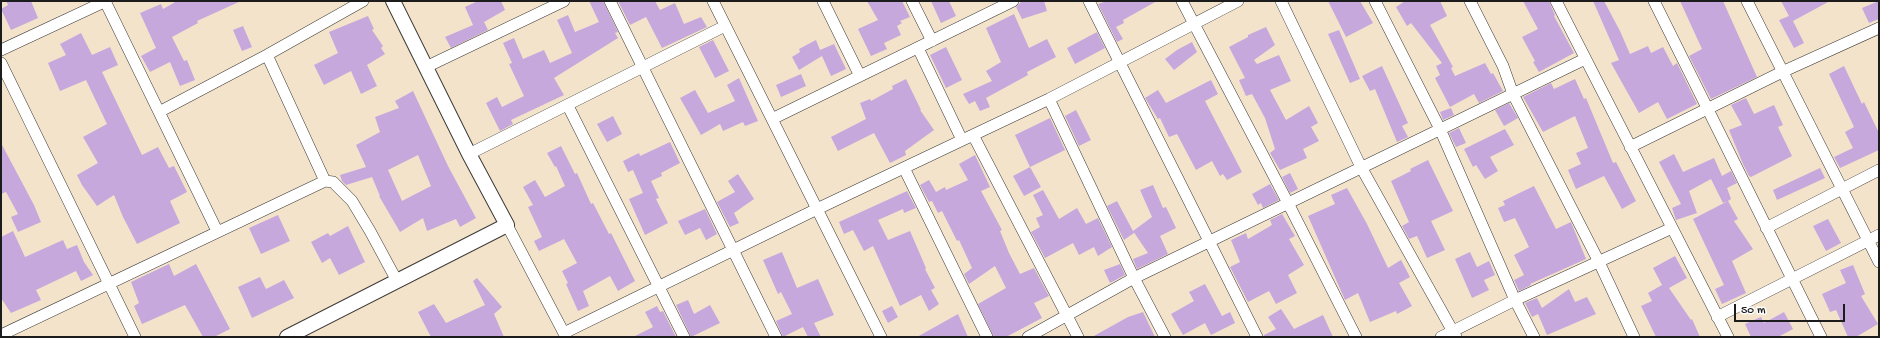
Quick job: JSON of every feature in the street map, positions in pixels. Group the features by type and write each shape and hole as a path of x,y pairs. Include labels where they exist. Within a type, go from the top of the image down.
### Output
{"street":[{"path":"1,50 106,1 217,231"},
{"path":"159,112 267,55 363,1"},
{"path":"393,1 469,154 565,335 817,209 1049,99 1238,1"},
{"path":"426,67 564,1"},
{"path":"610,1 776,337"},
{"path":"713,1 724,26 881,337"},
{"path":"823,1 860,76"},
{"path":"912,1 932,41"},
{"path":"772,119 932,41 998,4 1013,1"},
{"path":"1089,1 1257,337"},
{"path":"1182,1 1288,203 1356,337"},
{"path":"1281,1 1361,167 1454,334"},
{"path":"1375,1 1440,129 1515,300 1534,337"},
{"path":"1470,1 1503,66 1513,94 1599,262 1634,337"},
{"path":"1556,1 1728,337"},
{"path":"1654,1 1821,337"},
{"path":"1747,1 1879,262"},
{"path":"469,154 568,106 724,26"},
{"path":"1630,147 1782,72 1879,28"},
{"path":"918,48 962,140"},
{"path":"267,55 325,180"},
{"path":"1028,337 1134,278 1585,59"},
{"path":"1,63 135,337"},
{"path":"1049,99 1134,278 1165,337"},
{"path":"568,106 684,337"},
{"path":"973,135 1078,337"},
{"path":"904,168 987,337"},
{"path":"1766,228 1879,170"},
{"path":"2,332 109,283 325,180 333,182 352,201 397,281"},
{"path":"287,337 507,224"},
{"path":"1441,337 1454,334 1515,300 1672,228"},
{"path":"1717,317 1879,235"}],"building":[{"path":"6,1 31,1 38,18 11,30 1,9 8,5"},
{"path":"177,1 241,1 197,21 198,23 172,37 184,61 187,60 195,80 180,86 170,62 150,72 141,56 156,48 140,13 161,4 163,9"},
{"path":"478,1 501,1 505,10 484,22 488,30 451,48 445,37 473,25 465,7"},
{"path":"589,1 603,1 618,32 615,33 618,38 554,78 564,95 511,120 513,124 500,131 486,103 497,97 502,107 524,96 509,64 512,63 503,43 514,38 523,59 544,50 550,63 572,53 557,20 568,15 575,32 599,22"},
{"path":"618,1 655,1 660,10 675,3 684,24 701,17 707,27 662,48 646,17 630,25"},
{"path":"867,1 902,1 910,17 900,21 902,23 897,26 901,35 884,43 887,49 871,56 858,29 878,20"},
{"path":"931,1 949,1 956,16 941,23"},
{"path":"1022,1 1044,1 1047,11 1022,19 1016,7"},
{"path":"1107,1 1157,1 1123,20 1124,23 1116,27 1123,39 1117,42 1098,4"},
{"path":"1328,1 1360,1 1373,23 1346,37"},
{"path":"1405,1 1440,1 1447,16 1430,25 1453,67 1451,68 1455,76 1485,63 1491,74 1493,73 1503,91 1479,103 1474,94 1450,107 1435,78 1440,75 1436,66 1442,63 1411,23 1407,26 1396,7"},
{"path":"1523,1 1549,1 1555,15 1554,16 1574,53 1539,72 1533,62 1535,61 1522,37 1538,29"},
{"path":"1593,1 1604,1 1630,54 1648,46 1651,53 1663,47 1673,66 1677,63 1697,104 1667,119 1658,102 1639,113 1611,63 1619,60"},
{"path":"1680,1 1723,1 1757,77 1711,99 1689,56 1702,49"},
{"path":"1781,1 1830,1 1793,21 1804,43 1794,48 1779,20 1789,16"},
{"path":"1879,1 1879,19 1869,23 1862,8"},
{"path":"1014,14 1029,48 1047,39 1056,57 1027,72 1028,75 986,98 990,107 980,111 975,101 969,104 963,94 992,81 986,71 1001,62 986,28"},
{"path":"368,16 374,29 372,30 383,46 381,48 385,54 367,65 377,86 361,94 351,71 324,85 314,65 338,53 329,32"},
{"path":"243,26 252,47 242,51 233,30"},
{"path":"1266,27 1275,45 1254,60 1257,64 1279,55 1291,81 1270,90 1286,120 1309,106 1318,123 1311,127 1319,141 1303,149 1307,158 1280,170 1270,153 1275,149 1265,118 1252,94 1246,96 1239,80 1245,78 1229,47 1248,37 1248,35"},
{"path":"1339,30 1360,79 1350,83 1328,34"},
{"path":"1097,32 1105,48 1075,64 1067,48"},
{"path":"81,33 92,55 110,47 118,65 102,72 142,155 158,147 169,168 174,166 187,192 170,201 180,223 137,244 123,217 114,195 97,206 82,185 77,175 98,163 83,137 107,124 86,80 60,91 48,63 66,55 60,44"},
{"path":"713,40 729,71 715,78 699,47"},
{"path":"816,40 820,50 834,44 846,69 831,76 822,56 799,70 792,57 800,52 799,49"},
{"path":"1192,42 1197,52 1174,70 1165,59 1177,50"},
{"path":"946,47 962,80 946,88 930,55"},
{"path":"1382,66 1408,123 1402,126 1408,137 1397,142 1375,89 1370,91 1362,76"},
{"path":"1844,66 1862,104 1864,102 1879,133 1879,150 1840,168 1834,157 1853,148 1845,132 1854,127 1829,74"},
{"path":"801,74 806,86 781,97 776,85"},
{"path":"739,78 758,121 745,126 743,122 723,131 720,124 701,135 680,98 695,90 708,113 735,101 727,85"},
{"path":"906,79 920,110 934,130 905,151 906,155 890,163 874,133 838,151 831,137 866,119 860,103 870,99 871,101 893,89 892,86"},
{"path":"1575,79 1584,99 1586,98 1613,163 1616,162 1636,201 1622,209 1604,176 1576,189 1568,170 1581,164 1576,153 1588,148 1575,116 1543,132 1523,97 1551,83 1554,89"},
{"path":"1211,80 1218,94 1205,101 1242,172 1227,180 1223,174 1220,176 1212,161 1196,170 1177,134 1169,137 1160,118 1158,119 1145,98 1158,90 1166,103"},
{"path":"413,91 448,166 476,218 460,227 456,219 427,231 423,218 400,232 379,196 372,177 346,185 342,181 340,175 366,167 356,145 380,132 375,117 399,108 395,101","holes":["418,155 431,186 402,201 388,170"]},
{"path":"1746,98 1754,114 1774,105 1783,125 1778,127 1792,156 1751,177 1743,164 1729,130 1742,125 1731,105"},
{"path":"1509,103 1518,118 1504,126 1495,110"},
{"path":"1451,108 1454,115 1443,120 1440,112"},
{"path":"1076,110 1091,140 1079,146 1065,116"},
{"path":"613,116 622,134 607,142 597,124"},
{"path":"1050,118 1065,150 1030,167 1015,135"},
{"path":"1459,128 1466,143 1456,147 1449,133"},
{"path":"1505,129 1514,145 1490,157 1498,171 1485,179 1476,165 1473,167 1464,149"},
{"path":"670,142 680,163 661,173 662,176 651,181 659,198 656,199 668,223 645,235 629,199 643,193 633,170 628,172 623,161 639,153 640,156"},
{"path":"1,143 34,205 41,222 18,232 11,217 18,214 6,192 1,194"},
{"path":"561,146 575,174 577,173 591,204 593,203 609,234 611,233 635,281 618,291 610,276 583,291 589,306 578,311 562,271 577,263 564,239 539,251 534,241 542,237 528,207 533,205 523,187 535,180 545,197 565,186 556,166 555,167 547,153"},
{"path":"1674,154 1683,172 1714,158 1722,176 1731,171 1737,183 1727,188 1731,199 1723,203 1711,179 1689,191 1697,213 1676,220 1672,208 1681,204 1659,162"},
{"path":"975,155 990,187 981,191 1002,230 1000,231 1009,253 1020,274 1034,268 1049,296 1034,303 1042,318 1006,337 994,337 978,304 1006,288 995,266 969,284 964,274 972,268 959,240 957,241 942,211 938,213 932,201 929,202 920,185 929,180 936,192 945,187 946,190 968,180 959,164"},
{"path":"1428,160 1453,211 1431,221 1445,250 1427,258 1417,236 1409,239 1402,226 1409,222 1391,181"},
{"path":"1030,167 1041,187 1024,196 1013,176"},
{"path":"1820,168 1825,178 1777,200 1773,190"},
{"path":"1290,173 1298,189 1290,193 1282,177"},
{"path":"738,174 754,199 734,213 739,223 730,227 717,202 735,192 728,181"},
{"path":"1270,184 1279,200 1263,208 1261,203 1258,205 1252,194"},
{"path":"1153,185 1163,208 1166,207 1176,228 1160,236 1168,254 1137,269 1133,259 1148,253 1133,231 1152,217 1140,190"},
{"path":"1534,186 1556,229 1571,222 1586,259 1530,284 1531,285 1519,291 1514,280 1524,275 1514,255 1529,247 1515,218 1504,222 1498,208 1505,205 1503,201"},
{"path":"1347,188 1367,224 1388,268 1401,260 1410,277 1399,283 1412,306 1397,314 1396,311 1370,322 1358,293 1345,300 1308,216 1335,204 1331,195"},
{"path":"1043,190 1059,219 1077,208 1086,224 1098,218 1112,247 1098,256 1094,247 1079,255 1073,243 1045,258 1031,232 1040,227 1036,218 1043,215 1033,195"},
{"path":"907,191 916,208 904,213 903,209 878,220 888,240 910,231 926,268 925,269 935,288 931,290 939,304 929,311 921,295 900,306 873,246 864,251 853,230 844,234 839,222"},
{"path":"1117,201 1134,233 1124,240 1107,206"},
{"path":"1728,201 1738,219 1734,221 1753,249 1732,261 1746,293 1722,304 1715,289 1724,285 1693,219"},
{"path":"705,209 717,234 706,240 700,228 685,235 678,221"},
{"path":"1282,214 1295,236 1289,239 1304,265 1288,275 1297,293 1276,304 1269,291 1248,302 1230,267 1240,262 1231,240 1246,233 1248,239 1272,225 1270,220"},
{"path":"278,215 290,241 261,254 249,228"},
{"path":"1828,219 1841,243 1826,251 1813,226"},
{"path":"348,226 365,262 339,275 330,258 322,263 311,242 328,233 330,236"},
{"path":"13,231 25,257 63,240 67,249 77,245 84,262 93,275 81,281 76,271 36,290 41,300 11,313 1,298 1,237"},
{"path":"782,252 797,288 818,279 834,315 814,323 821,337 808,337 803,327 783,337 776,321 792,314 781,292 778,294 763,260"},
{"path":"1470,252 1477,267 1489,261 1495,275 1484,280 1489,290 1472,298 1455,259"},
{"path":"1675,256 1687,278 1669,288 1691,320 1692,319 1700,337 1656,337 1641,306 1652,301 1648,293 1662,285 1653,268"},
{"path":"169,264 174,276 196,264 230,329 214,337 203,337 185,305 142,324 134,306 139,303 131,282"},
{"path":"1120,264 1125,275 1110,283 1104,270"},
{"path":"1853,265 1865,294 1861,296 1878,324 1856,337 1848,337 1836,310 1830,312 1822,294 1846,283 1840,270"},
{"path":"260,277 266,289 284,280 294,298 252,318 238,287"},
{"path":"477,278 502,307 494,314 504,337 431,337 418,312 434,304 446,323 485,305 473,281"},
{"path":"1205,284 1222,316 1230,312 1235,323 1211,335 1205,323 1183,335 1171,314 1194,301 1189,292"},
{"path":"1569,289 1575,302 1587,297 1596,314 1547,335 1538,314 1532,317 1525,303 1537,298 1542,308"},
{"path":"688,300 694,314 710,305 720,323 691,337 676,305"},
{"path":"657,306 660,312 663,311 676,337 633,337 653,327 645,312"},
{"path":"892,306 898,317 888,323 882,311"},
{"path":"1281,309 1294,329 1323,315 1333,337 1264,337 1264,335 1276,329 1268,317"},
{"path":"1143,312 1155,337 1092,337 1128,317"},
{"path":"1784,312 1793,329 1778,337 1751,337 1745,324 1761,317 1764,323"},
{"path":"958,314 968,337 917,337"}]}
